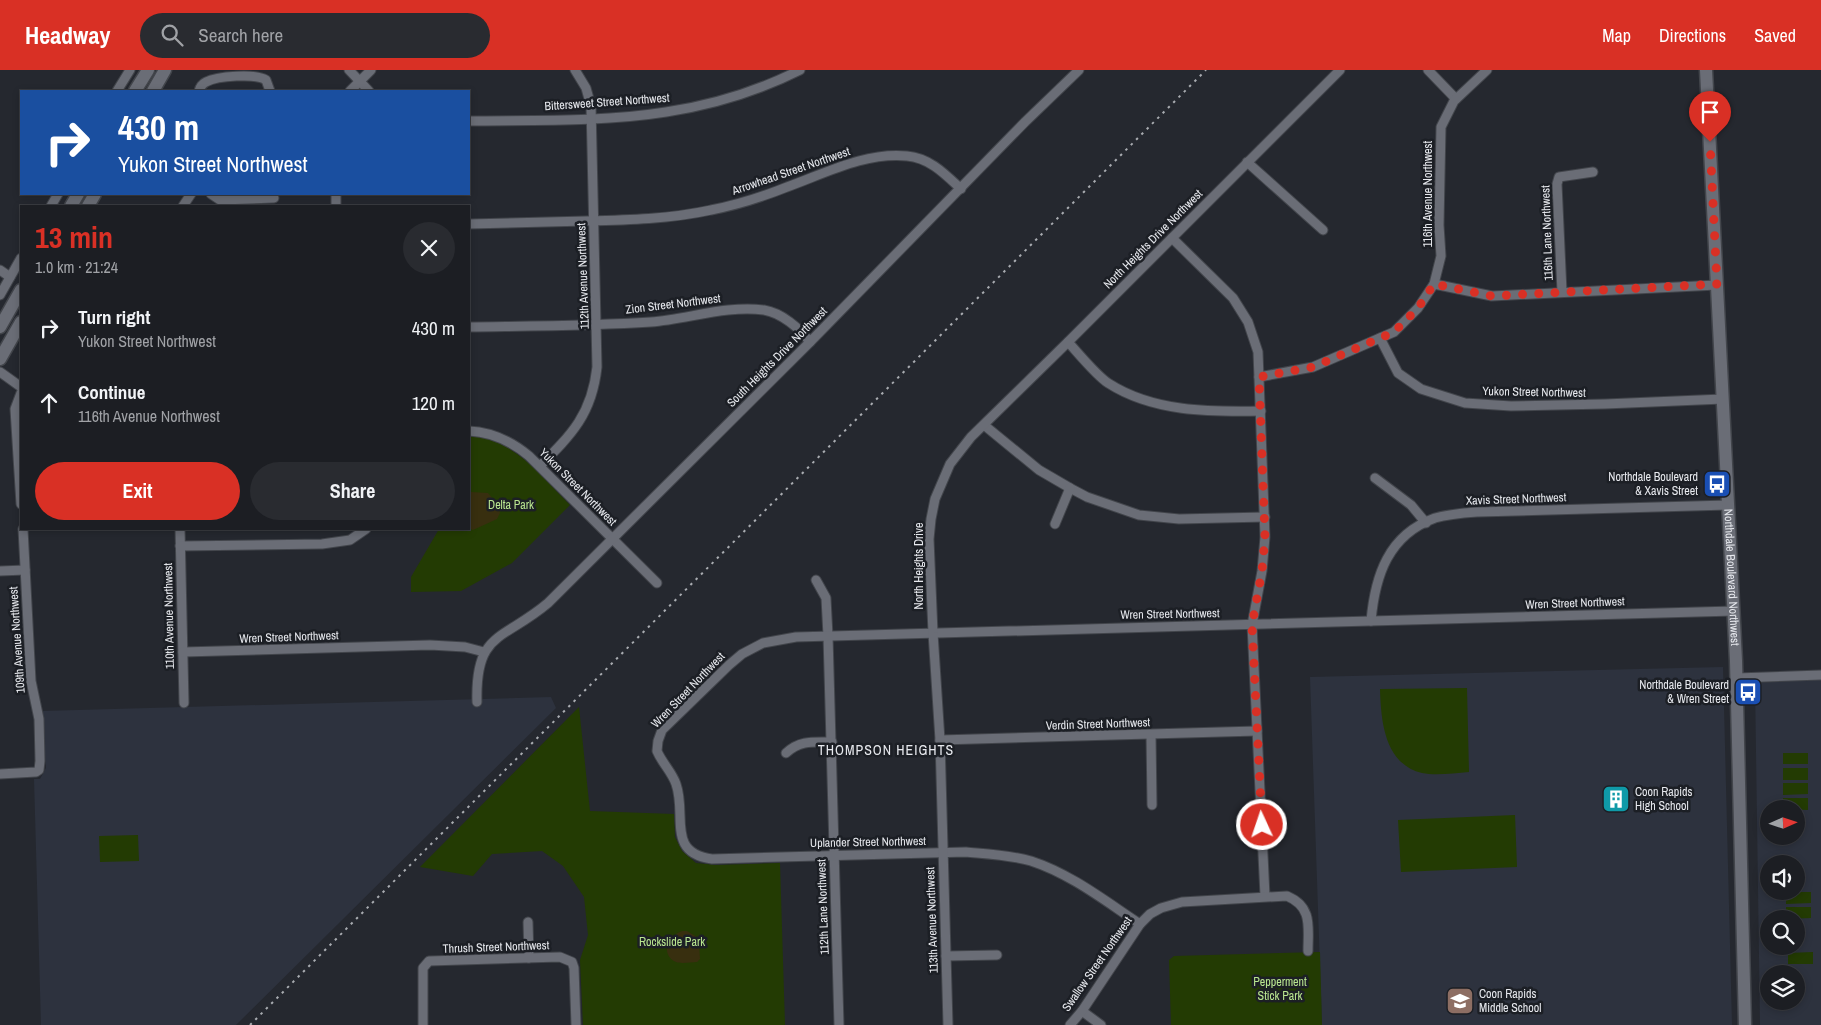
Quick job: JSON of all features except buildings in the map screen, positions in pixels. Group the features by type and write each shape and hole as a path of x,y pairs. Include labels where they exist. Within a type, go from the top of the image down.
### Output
{"street":[{"path":"119,90 130,70"},
{"path":"136,90 148,70"},
{"path":"154,90 165,70"},
{"path":"349,70 368,90"},
{"path":"351,90 371,70"},
{"name":"112th Avenue Northwest","path":"540,466 576,428 589,402 597,368 591,118 589,98 575,70"},
{"name":"Bittersweet Street Northwest","path":"470,121 647,115 691,108 745,93 800,70"},
{"name":"South Heights Drive Northwest","path":"484,652 496,638 530,617 548,603 810,342 1025,122 1080,70"},
{"name":"North Heights Drive Northwest","path":"984,425 1340,70"},
{"path":"1428,70 1456,99 1487,70"},
{"name":"Northdale Boulevard Northwest","path":"1706,70 1737,678 1745,1025"},
{"path":"200,90 203,83 208,81 226,77 257,76 266,80 270,90"},
{"name":"116th Avenue Northwest","path":"1380,338 1394,332 1418,308 1434,284 1441,256 1439,225 1441,127 1456,99"},
{"name":"Arrowhead Street Northwest","path":"470,224 657,218 710,210 745,202 846,164 865,159 908,156 928,162 961,189"},
{"path":"1247,162 1323,230"},
{"name":"116th Lane Northwest","path":"1562,292 1557,184 1559,176 1592,172"},
{"path":"212,195 220,200 274,199"},
{"path":"1172,238 1233,298 1248,322 1258,352 1265,517 1264,556 1252,625 1265,896"},
{"path":"0,295 20,260"},
{"path":"0,270 10,277"},
{"path":"1434,284 1492,296 1717,284"},
{"path":"0,327 20,292"},
{"name":"Zion Street Northwest","path":"470,327 652,322 732,310 766,310 792,323 810,342"},
{"path":"0,359 20,324"},
{"path":"1259,377 1313,367 1380,338"},
{"name":"Yukon Street Northwest","path":"1380,338 1398,372 1421,389 1465,403 1512,406 1605,404 1723,398"},
{"path":"1068,342 1107,383 1140,399 1186,410 1261,411"},
{"path":"0,372 20,386"},
{"path":"20,396 15,409 20,488"},
{"path":"984,425 1039,470 1070,488 1087,497 1139,515 1179,519 1265,517"},
{"name":"North Heights Drive","path":"933,633 929,539 935,499 950,464 971,437 984,425"},
{"name":"Yukon Street Northwest","path":"470,430 491,434 510,442 524,452 657,583"},
{"path":"1375,478 1411,505 1426,523"},
{"path":"1055,524 1070,488"},
{"name":"Xavis Street Northwest","path":"1372,621 1376,586 1390,553 1404,537 1426,523 1445,516 1478,512 1728,505"},
{"name":"109th Avenue Northwest","path":"0,774 32,773 39,770 40,762 39,719 31,681 22,530"},
{"name":"110th Avenue Northwest","path":"180,530 184,703"},
{"path":"180,546 322,544 350,540 365,530"},
{"path":"0,572 25,570"},
{"name":"112th Lane Northwest","path":"816,580 826,598 828,636 839,1025"},
{"name":"Wren Street Northwest","path":"657,751 662,730 713,679 742,654 763,643 796,637 1734,611"},
{"name":"113th Avenue Northwest","path":"933,633 940,740 948,1025"},
{"name":"Wren Street Northwest","path":"183,652 447,645 471,648 484,652"},
{"path":"477,702 477,673 484,652"},
{"path":"1737,678 1821,675"},
{"name":"Verdin Street Northwest","path":"940,740 1257,731"},
{"path":"1151,735 1152,805"},
{"path":"786,753 794,745 832,742"},
{"name":"Uplander Street Northwest","path":"657,751 672,774 677,786 681,837 688,849 702,857 712,859 942,852 998,855 1038,864 1073,880 1140,924"},
{"name":"Swallow Street Northwest","path":"1070,1025 1082,1011 1140,924 1150,914 1161,908 1182,902 1286,896 1296,900 1306,914 1308,950"},
{"path":"528,922 529,958"},
{"path":"946,956 998,955"},
{"name":"Thrush Street Northwest","path":"423,1025 423,968 429,961 560,957 572,962 575,975 576,1025"},
{"path":"1082,1011 1101,1025"}],"shaded area":[{"path":"1723,667 1732,1025 1322,1025 1310,677"},
{"path":"1821,679 1821,1025 1760,1025 1755,683"},
{"path":"551,697 556,708 236,1025 41,1025 34,779 40,779 46,768 42,711"}],"green space":[{"name":"Delta Park","path":"470,436 485,438 513,451 526,460 570,505 512,563 461,591 411,592 411,577 438,530 470,530"},
{"path":"1467,688 1469,772 1427,774 1409,768 1392,751 1387,739 1380,689"},
{"name":"Rockslide Park","path":"579,707 590,811 674,814 675,837 682,851 696,863 716,865 780,863 785,1025 583,1025 580,960 588,935 584,897 563,866 542,851 492,854 473,876 420,867"},
{"path":"1783,753 1808,753 1808,764 1783,764"},
{"path":"1783,768 1808,768 1808,780 1783,780"},
{"path":"1783,783 1808,783 1808,794 1783,795"},
{"path":"1783,798 1808,798 1808,810 1805,810 1805,800 1783,800"},
{"path":"1515,815 1517,867 1401,872 1398,820"},
{"path":"138,835 139,861 100,862 99,836"},
{"path":"1805,892 1811,892 1811,903 1786,904 1786,900 1805,900"},
{"path":"1786,907 1811,907 1811,918 1805,918 1805,910 1786,910"},
{"name":"Pepperment Stick Park","path":"1320,952 1322,1025 1171,1025 1169,960 1174,956"},
{"path":"1805,952 1813,952 1813,964 1788,964 1788,955 1805,955"}],"sand":[{"path":"488,493 498,505 500,513 497,519 473,530 470,528 470,494"},
{"path":"682,931 687,931 697,937 700,959 697,962 676,962 668,954 667,950 670,940"}],"railway":[{"path":"250,1025 1206,70"}],"place":[{"name":"Northdale Boulevard & Xavis Street","path":"1717,484"},
{"name":"Northdale Boulevard & Wren Street","path":"1748,692"},
{"name":"Coon Rapids High School","path":"1616,799"},
{"name":"Coon Rapids Middle School","path":"1460,1001"}],"district":[{"name":"THOMPSON HEIGHTS","path":"886,750"}],"route":[{"path":"1262,825 1252,625 1262,571 1265,537 1259,377 1313,367 1394,332 1418,308 1434,284 1492,296 1717,284 1710,142"}]}
